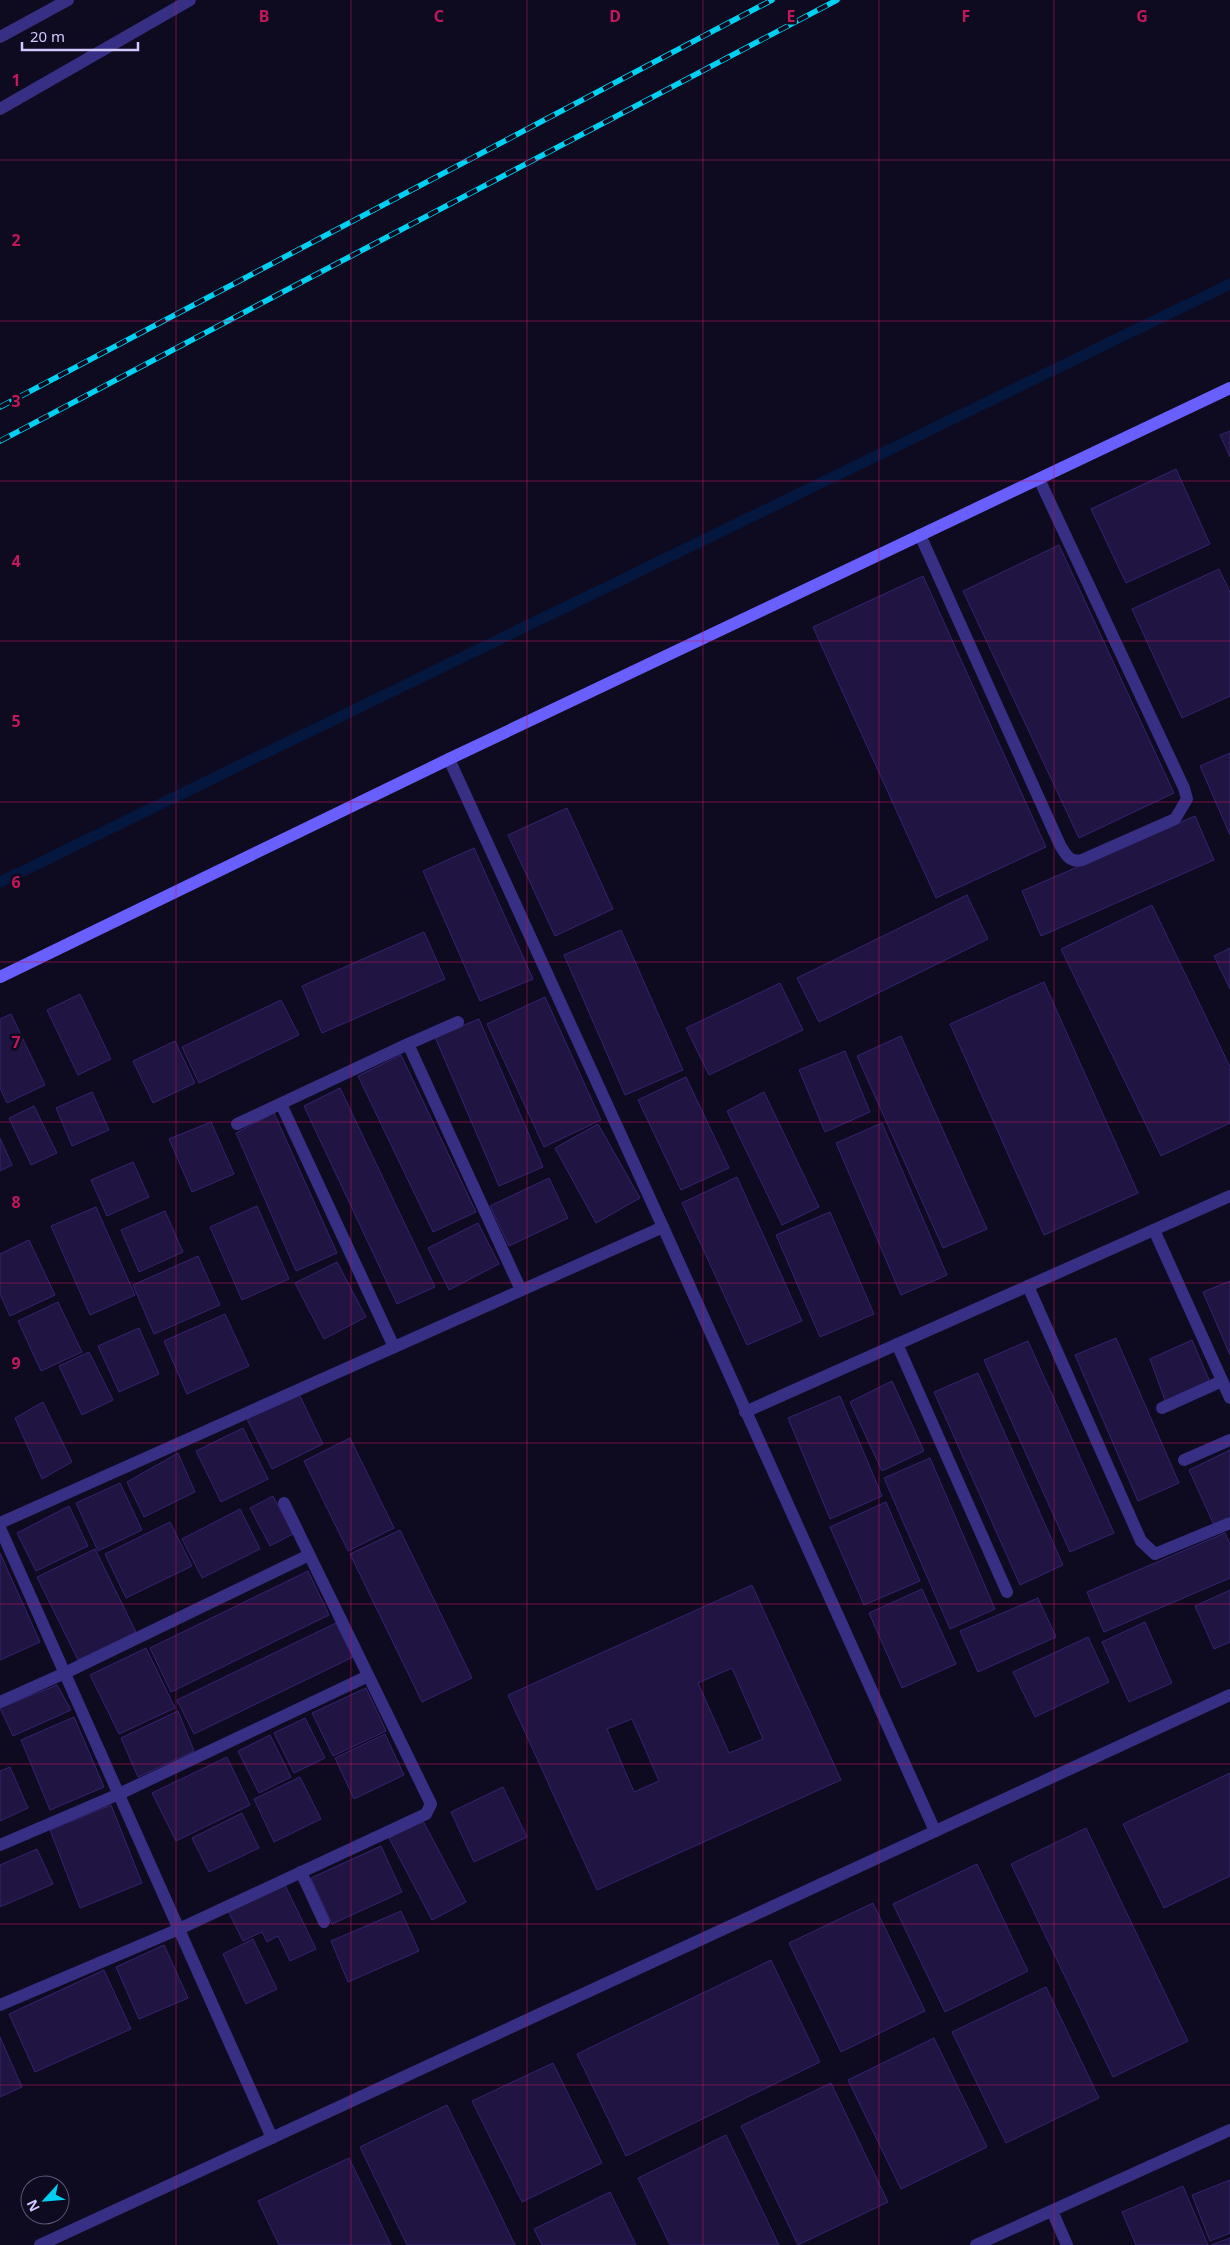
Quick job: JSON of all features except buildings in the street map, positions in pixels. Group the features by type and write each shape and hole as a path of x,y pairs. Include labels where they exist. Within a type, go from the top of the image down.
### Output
{"street":[{"path":"0,37 68,0"},
{"path":"0,108 190,0"},
{"path":"0,977 450,759 1230,388"},
{"path":"920,535 1060,845 1070,859 1076,862 1082,860 1175,818 1186,799 1184,788 1039,479"},
{"path":"450,759 663,1226 935,1831"},
{"path":"238,1124 458,1022"},
{"path":"408,1044 521,1290"},
{"path":"281,1104 394,1347"},
{"path":"745,1412 1230,1196"},
{"path":"0,1522 663,1226"},
{"path":"1154,1230 1230,1398"},
{"path":"1028,1286 1141,1541 1155,1554 1230,1523"},
{"path":"897,1344 1007,1592"},
{"path":"1162,1408 1222,1381"},
{"path":"1184,1460 1230,1440"},
{"path":"0,2005 179,1929 426,1814 431,1804 284,1503"},
{"path":"0,1528 272,2138"},
{"path":"0,1702 65,1673 309,1555"},
{"path":"0,1845 119,1794 368,1676"},
{"path":"40,2245 1230,1695"},
{"path":"301,1872 324,1922"},
{"path":"976,2245 1230,2130"},
{"path":"1052,2211 1068,2245"}],"waterway":[{"path":"0,882 1230,284"}],"railway":[{"path":"0,407 772,0"},
{"path":"0,441 837,0"}]}
